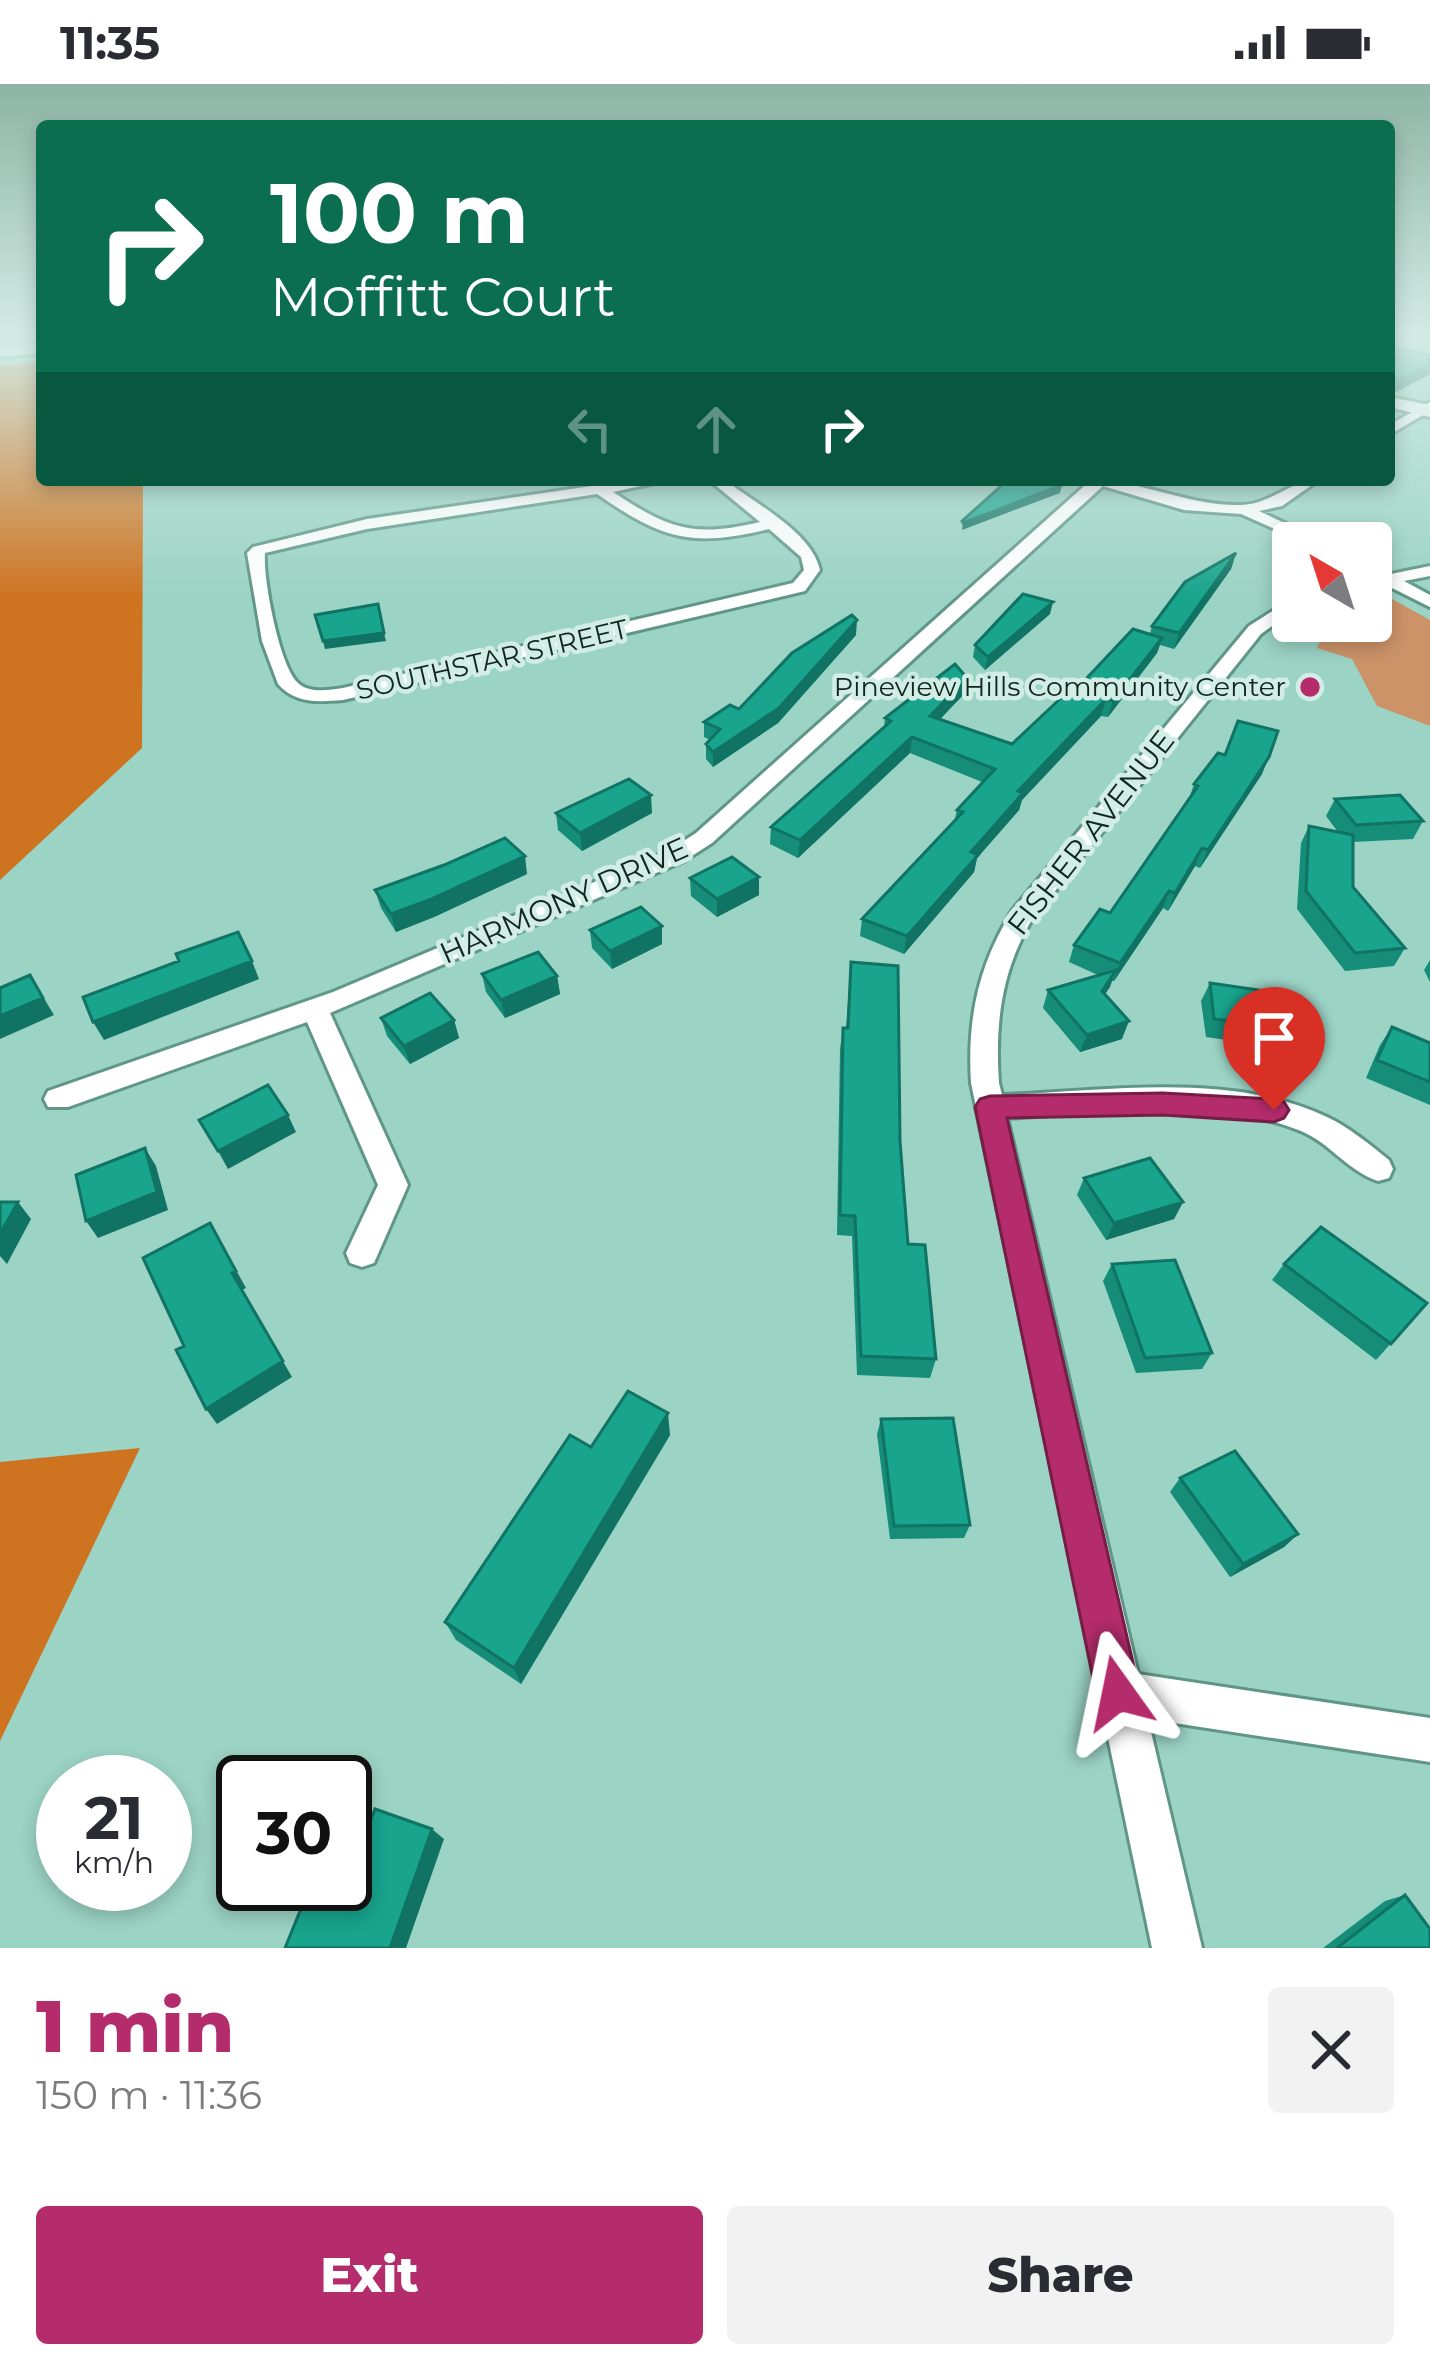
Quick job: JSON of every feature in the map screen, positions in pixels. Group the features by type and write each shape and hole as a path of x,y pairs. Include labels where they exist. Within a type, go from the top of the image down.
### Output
{"street":[{"name":"SOUTHSTAR STREET","path":"629,486 367,524 259,550 255,553 258,579 286,682 302,693 343,694 792,590 808,580 809,556 724,486"},
{"name":"HARMONY DRIVE","path":"58,1099 315,1009 676,856 704,838 1092,486"},
{"path":"1119,486 1184,506 1244,510 1277,503 1303,486"},
{"path":"602,491 649,523 687,538 719,537 771,524"},
{"path":"1244,510 1272,522"},
{"path":"1392,579 1430,571"},
{"path":"1392,586 1430,602"},
{"name":"FISHER AVENUE","path":"1177,1948 990,1107 980,1034 985,990 999,951 1021,917 1272,615"},
{"path":"315,1009 393,1185 362,1253"},
{"path":"990,1107 1245,1106 1308,1121 1338,1136 1378,1169"},
{"path":"1118,1693 1430,1740"}],"shaded area":[{"path":"0,425 36,425 36,486 143,486 142,748 0,880"},
{"path":"1392,599 1430,620 1430,726 1377,706 1352,659 1317,648 1320,642 1392,642"},
{"path":"140,1448 0,1741 0,1462"}],"building":[{"path":"1001,486 1059,486 963,523"},
{"path":"1236,553 1179,633 1152,626 1185,582"},
{"path":"1023,594 1053,602 988,657 975,645"},
{"path":"378,604 384,633 323,641 315,615"},
{"path":"852,615 857,620 779,708 713,752 706,744 720,729 704,722 730,705 739,709 792,653"},
{"path":"1133,629 1162,638 1113,701 1106,699 1018,791 1023,793 971,852 978,855 907,936 862,919 963,812 957,810 995,769 912,737 800,840 771,827 891,721 885,718 955,664 967,678 930,716 1012,744 1063,696 1069,697"},
{"path":"1238,721 1278,731 1269,757 1208,850 1202,848 1175,893 1169,891 1120,963 1074,945 1100,909 1110,913 1198,786 1194,784 1218,753 1225,755"},
{"path":"629,779 651,795 580,833 556,813"},
{"path":"1400,795 1423,821 1356,825 1335,799"},
{"path":"1309,826 1353,835 1353,887 1405,948 1355,953 1306,891"},
{"path":"505,838 525,856 429,900 391,914 375,890 444,865"},
{"path":"732,857 759,877 717,899 690,878"},
{"path":"641,907 662,926 610,951 590,930"},
{"path":"238,932 252,961 93,1022 83,997 179,961 176,954"},
{"path":"538,952 557,976 501,1000 482,974"},
{"path":"851,962 898,966 900,1141 908,1244 925,1245 936,1359 861,1356 855,1216 840,1215 843,1028 848,1028"},
{"path":"1116,970 1102,991 1129,1021 1087,1035 1048,990"},
{"path":"30,975 43,998 0,1016 0,988"},
{"path":"1210,983 1293,995 1300,1031 1214,1019"},
{"path":"430,993 454,1020 404,1046 381,1018"},
{"path":"1392,1027 1430,1043 1430,1082 1377,1060"},
{"path":"268,1085 288,1115 218,1151 199,1120"},
{"path":"145,1148 157,1192 86,1221 76,1175"},
{"path":"1150,1158 1183,1202 1114,1223 1084,1178"},
{"path":"0,1202 18,1202 0,1234"},
{"path":"210,1223 236,1271 232,1273 283,1361 206,1409 176,1350 184,1346 143,1258"},
{"path":"1321,1227 1427,1303 1391,1344 1284,1264"},
{"path":"1175,1260 1212,1353 1145,1358 1112,1264"},
{"path":"628,1391 668,1413 514,1668 445,1622 570,1435 591,1447"},
{"path":"953,1418 970,1525 894,1526 881,1419"},
{"path":"1235,1451 1298,1534 1243,1564 1180,1478"},
{"path":"375,1809 432,1829 390,1948 285,1948 300,1911 372,1911"},
{"path":"1405,1895 1430,1929 1430,1948 1337,1948"}],"place":[{"name":"Pineview Hills Community Center","path":"1310,687"}],"route":[{"path":"1118,1693 990,1107 1163,1104 1274,1110"}]}
